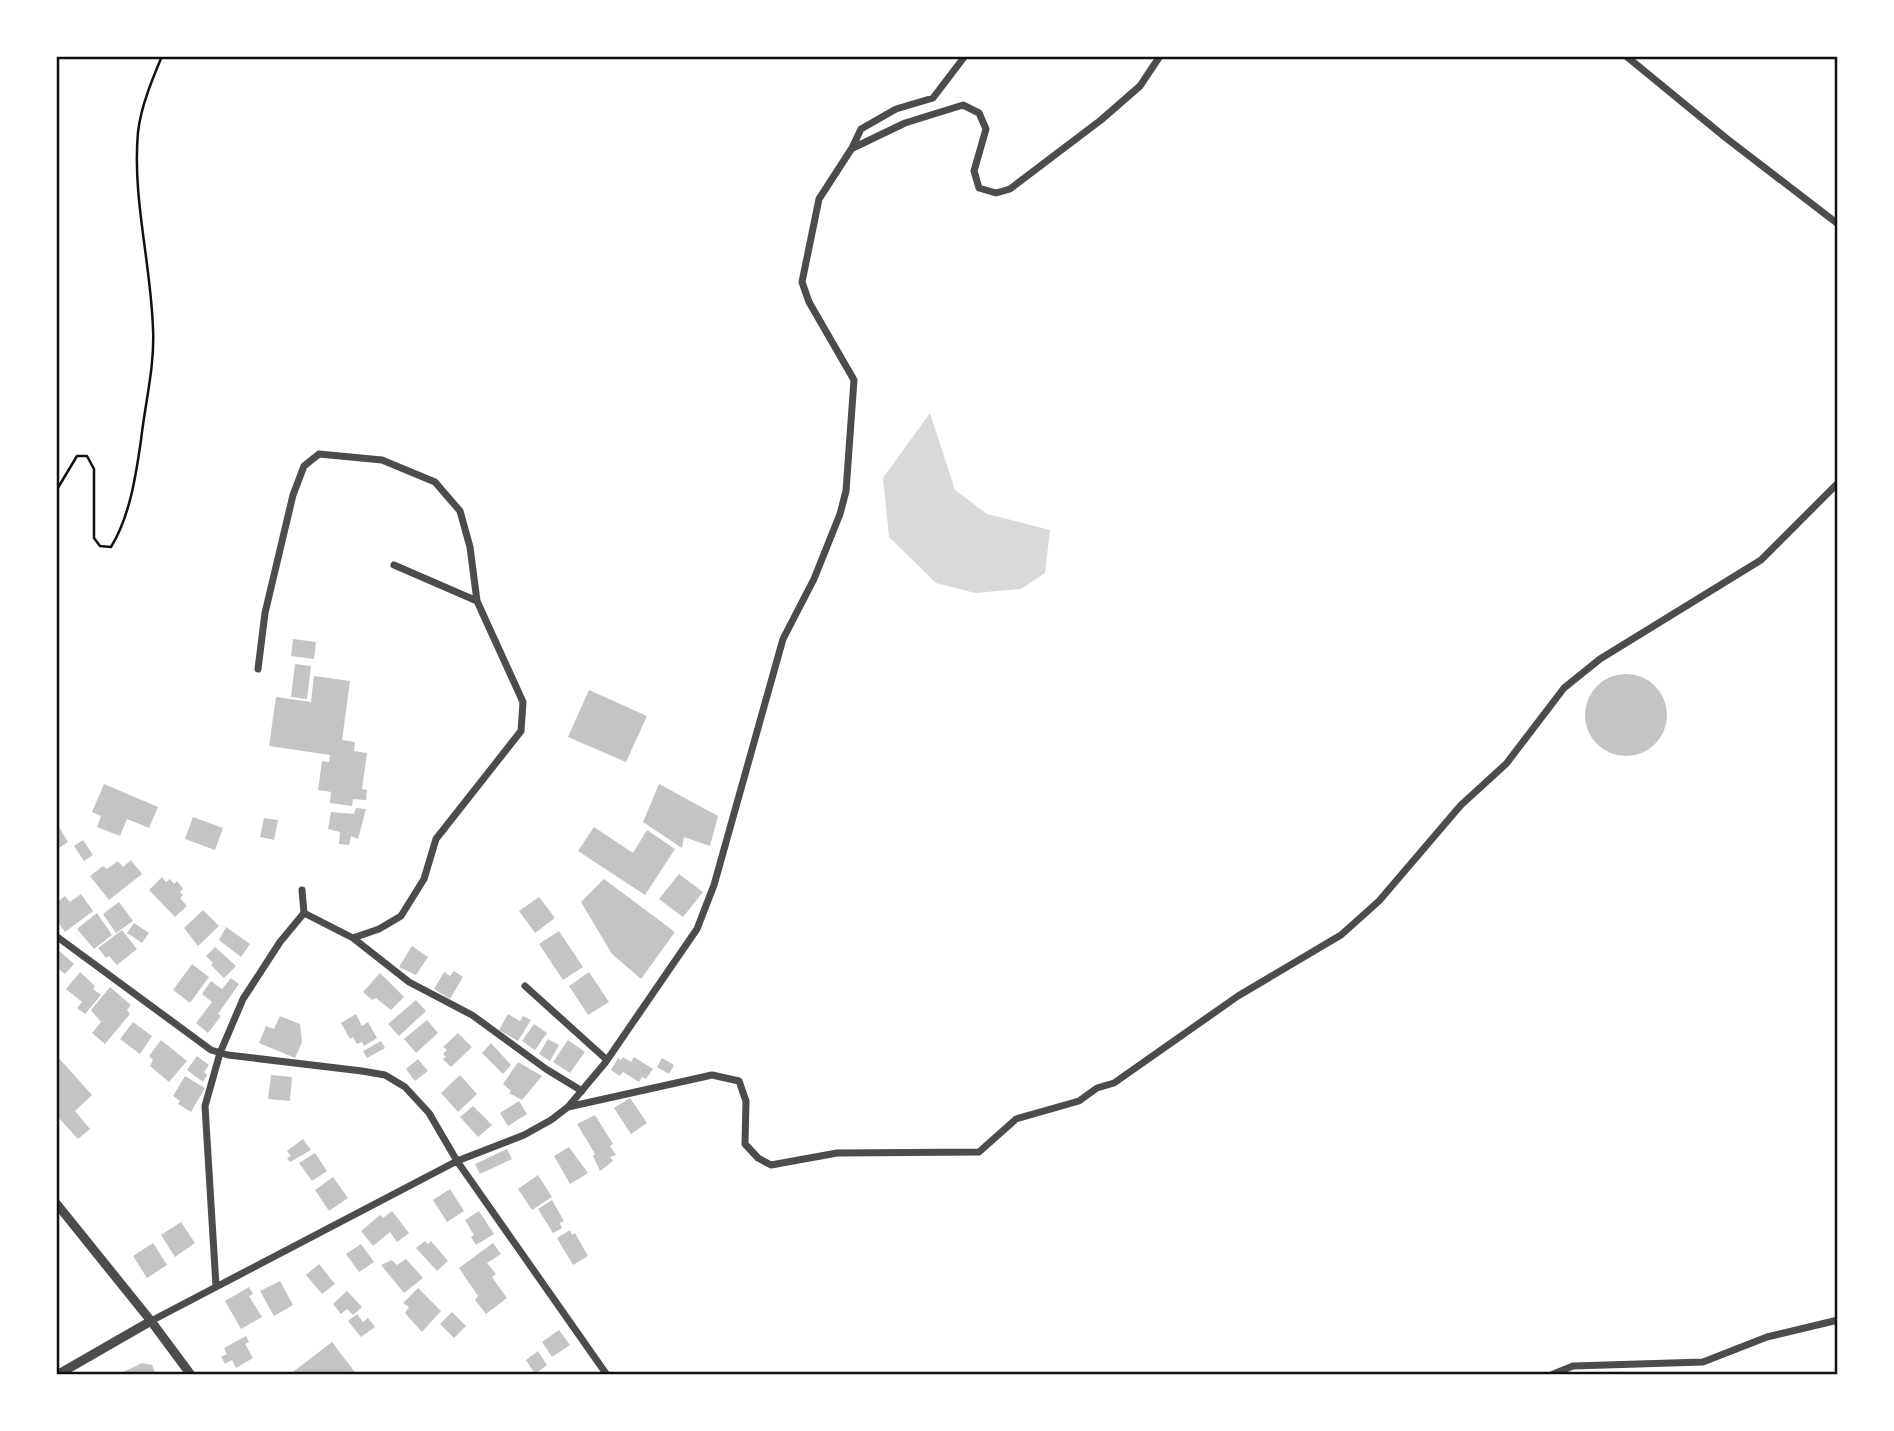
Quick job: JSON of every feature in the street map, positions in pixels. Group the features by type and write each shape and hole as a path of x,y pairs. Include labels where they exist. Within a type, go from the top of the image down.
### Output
{"street":[{"path":"57,1375 216,1286 457,1161 524,1135 551,1121 568,1107 607,1060 697,929 715,885 783,639 814,579 846,491 854,380 808,302 802,282 819,199 861,129 897,109 933,98 965,56"},
{"path":"852,148 905,123 963,105 979,113 986,129 974,171 979,188 996,193 1010,189 1101,120 1140,86 1160,56"},
{"path":"1626,56 1726,138 1838,224"},
{"path":"258,669 265,613 293,495 304,466 319,454 382,460 435,482 460,511 470,547 477,601 523,702 521,732 436,839 424,879 401,916 379,929 353,937"},
{"path":"568,1107 712,1075 740,1081 746,1101 745,1144 758,1158 771,1165 837,1153 979,1152 1016,1119 1079,1101 1097,1088 1114,1083 1238,996 1341,935 1379,901 1461,805 1506,764 1564,688 1600,659 1761,560 1838,483"},
{"path":"394,565 477,601"},
{"path":"216,1286 205,1106 220,1053 243,999 280,942 304,913 302,890"},
{"path":"304,913 353,937 409,982 472,1015 546,1069 582,1091"},
{"path":"56,936 200,1044 220,1053 385,1075 405,1087 429,1113 457,1161 607,1375"},
{"path":"525,986 607,1060"},
{"path":"56,1203 152,1321 191,1375"},
{"path":"1551,1375 1573,1366 1703,1363 1767,1338 1838,1320"}],"path":[{"path":"56,491 77,456 87,456 94,469 94,538 100,546 111,547 119,535 136,475 150,372 154,330 137,177 138,130 147,92 162,56"}],"shaded area":[{"path":"930,413 955,490 987,514 1050,530 1045,573 1021,589 975,593 936,583 889,537 883,478"}],"building":[{"path":"293,639 316,642 314,659 291,656"},
{"path":"295,664 311,666 307,699 291,697"},
{"path":"1618,674 1634,674 1649,681 1660,692 1667,707 1664,731 1655,744 1634,756 1618,756 1603,749 1592,738 1585,723 1585,707 1592,692 1603,681"},
{"path":"314,676 350,681 342,740 355,742 354,751 367,753 362,789 367,790 366,800 353,799 352,806 330,803 331,792 318,790 322,761 329,762 330,755 269,746 276,697 311,702"},
{"path":"589,690 647,716 626,762 568,737"},
{"path":"104,784 158,807 149,828 127,819 120,836 97,827 101,816 92,812"},
{"path":"659,784 718,816 710,846 684,837 682,848 643,822"},
{"path":"356,808 366,809 358,839 351,836 349,845 339,844 340,832 328,829 331,812 354,814"},
{"path":"193,817 223,828 215,850 185,839"},
{"path":"264,818 278,820 274,840 260,837"},
{"path":"59,827 68,842 59,848 56,843 56,829"},
{"path":"594,827 633,853 647,830 675,849 645,895 578,851"},
{"path":"83,840 93,855 84,861 74,846"},
{"path":"131,860 142,874 109,900 90,876 103,866 107,869 118,861 123,867"},
{"path":"679,874 703,892 683,917 659,899"},
{"path":"162,877 166,882 170,879 174,884 177,881 183,889 180,898 187,906 175,917 149,890"},
{"path":"604,879 675,932 641,979 612,954 581,902"},
{"path":"81,894 93,911 65,932 56,920 56,903 65,896 70,902"},
{"path":"539,897 555,918 535,933 519,911"},
{"path":"119,902 133,921 116,933 103,914"},
{"path":"203,910 219,926 198,946 184,928"},
{"path":"97,913 112,935 94,949 77,929"},
{"path":"134,923 149,933 142,943 127,933"},
{"path":"226,927 250,944 241,957 219,940"},
{"path":"122,930 137,949 117,965 109,956 106,958 98,948"},
{"path":"559,931 583,967 563,980 539,944"},
{"path":"412,946 428,957 416,975 399,967"},
{"path":"215,947 236,966 224,978 206,956"},
{"path":"59,951 74,964 65,974 57,968 56,970 56,955"},
{"path":"192,964 209,977 190,1003 173,990"},
{"path":"454,971 463,977 450,999 434,989 444,972 450,976"},
{"path":"80,972 101,995 85,1014 77,1008 82,1002 66,989"},
{"path":"589,972 609,1002 588,1015 569,986"},
{"path":"380,973 404,997 391,1010 363,992"},
{"path":"231,978 239,984 208,1033 196,1023 212,1002 202,994 211,981 222,989"},
{"path":"110,987 131,1005 127,1010 130,1014 105,1044 92,1033 101,1022 91,1010"},
{"path":"416,1000 426,1011 399,1036 388,1024"},
{"path":"356,1014 362,1026 368,1022 377,1038 364,1046 362,1042 357,1044 353,1037 350,1039 341,1023"},
{"path":"508,1014 520,1021 523,1016 531,1020 518,1041 499,1030"},
{"path":"280,1016 300,1024 302,1042 295,1058 259,1043 266,1026 274,1029"},
{"path":"427,1020 438,1033 416,1053 404,1039"},
{"path":"133,1022 152,1036 140,1054 120,1039"},
{"path":"534,1024 547,1033 535,1050 522,1041"},
{"path":"458,1033 472,1047 451,1067 443,1059 447,1050 443,1047"},
{"path":"548,1039 559,1045 550,1061 539,1054"},
{"path":"161,1040 187,1061 169,1082 150,1066 153,1060 149,1056"},
{"path":"568,1040 585,1052 570,1073 553,1062"},
{"path":"381,1041 385,1048 367,1058 363,1051"},
{"path":"491,1043 511,1065 503,1074 482,1053"},
{"path":"56,1055 92,1095 75,1111 90,1129 78,1139 56,1115"},
{"path":"197,1056 209,1065 204,1072 207,1075 203,1082 187,1070"},
{"path":"623,1057 631,1062 634,1057 653,1069 646,1079 642,1077 639,1082 623,1072 620,1076 611,1070 618,1058 621,1060"},
{"path":"662,1058 674,1065 669,1074 657,1067"},
{"path":"418,1059 428,1071 415,1081 406,1069"},
{"path":"518,1062 542,1076 522,1100 509,1093 511,1091 503,1084"},
{"path":"271,1075 292,1077 290,1101 268,1099"},
{"path":"460,1075 477,1094 458,1112 441,1093"},
{"path":"185,1076 205,1088 191,1112 178,1104 180,1101 173,1096"},
{"path":"630,1098 647,1123 631,1134 614,1108"},
{"path":"519,1101 527,1114 508,1126 500,1113"},
{"path":"473,1106 492,1125 478,1137 460,1117"},
{"path":"595,1115 613,1144 610,1146 616,1155 610,1157 613,1161 600,1171 593,1156 595,1154 577,1124"},
{"path":"303,1139 311,1150 290,1162 287,1158 291,1156 287,1151"},
{"path":"569,1147 588,1173 570,1184 554,1156"},
{"path":"507,1149 512,1159 480,1174 475,1164"},
{"path":"315,1153 327,1171 312,1181 299,1163"},
{"path":"538,1175 552,1197 532,1210 518,1189"},
{"path":"333,1177 348,1198 329,1211 315,1190"},
{"path":"450,1189 464,1211 447,1222 433,1200"},
{"path":"552,1200 564,1221 560,1223 562,1228 553,1233 538,1209"},
{"path":"392,1211 409,1233 397,1242 390,1232 373,1246 361,1231 380,1215 383,1218"},
{"path":"479,1211 494,1234 476,1245 471,1237 474,1235 465,1220"},
{"path":"181,1222 195,1243 175,1257 161,1235"},
{"path":"570,1230 572,1235 575,1233 588,1256 573,1265 557,1238"},
{"path":"425,1241 428,1244 431,1241 448,1261 437,1271 416,1248"},
{"path":"153,1243 167,1265 147,1278 133,1256"},
{"path":"493,1243 501,1254 487,1263 496,1274 492,1277 507,1298 486,1314 475,1300 478,1296 459,1268"},
{"path":"361,1244 374,1262 359,1272 346,1254"},
{"path":"406,1259 423,1278 404,1293 381,1265 392,1260 397,1265"},
{"path":"319,1264 335,1284 322,1294 306,1275"},
{"path":"280,1281 293,1305 274,1316 260,1291"},
{"path":"249,1287 253,1294 249,1296 262,1317 241,1329 225,1301"},
{"path":"418,1288 441,1311 422,1332 405,1313 409,1307 403,1303"},
{"path":"347,1291 362,1307 353,1315 347,1309 341,1314 333,1304"},
{"path":"452,1312 466,1326 454,1338 440,1324"},
{"path":"357,1314 363,1322 368,1318 375,1327 361,1337 348,1321"},
{"path":"559,1330 570,1345 552,1357 542,1342"},
{"path":"246,1336 249,1342 245,1344 253,1358 236,1368 232,1360 225,1364 221,1357 227,1354 224,1348"},
{"path":"332,1342 357,1375 289,1375"},
{"path":"538,1351 547,1365 535,1374 526,1360"},
{"path":"142,1363 152,1365 156,1375 124,1375 123,1372"}]}
